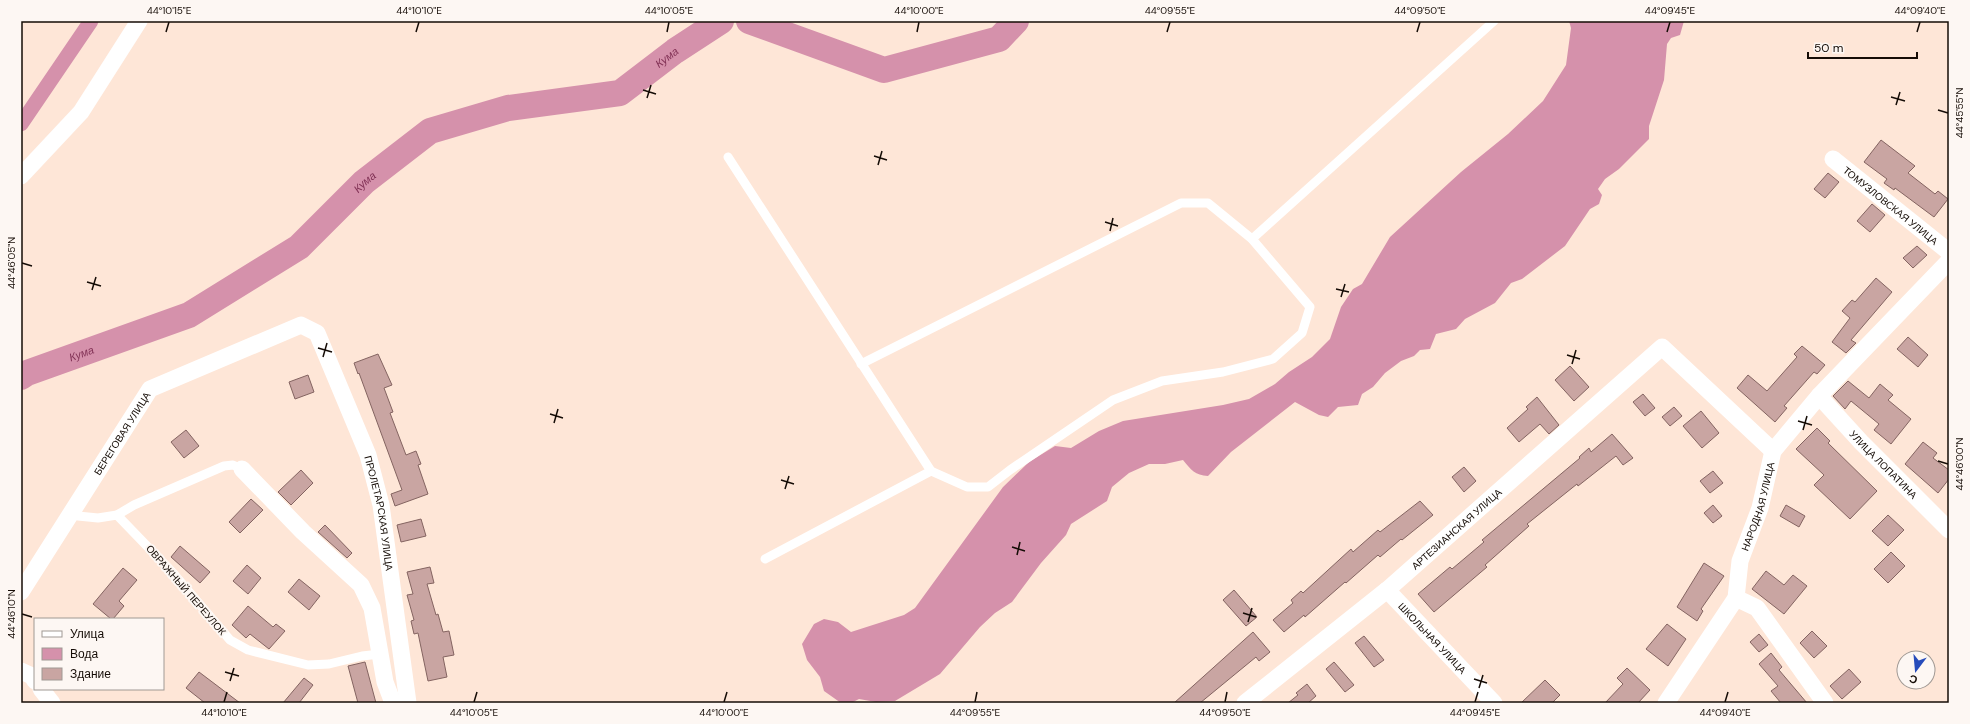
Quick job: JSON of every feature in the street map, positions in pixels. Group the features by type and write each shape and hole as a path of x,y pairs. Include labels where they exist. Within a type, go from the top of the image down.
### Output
{"street":[{"path":"21,176 80,112 139,21"},
{"name":"ТОМУЗЛОВСКАЯ УЛИЦА","path":"1833,158 1949,252"},
{"name":"НАРОДНАЯ УЛИЦА","path":"1666,703 1736,598 1740,561 1760,508 1772,451 1819,396 1949,261"},
{"name":"БЕРЕГОВАЯ УЛИЦА","path":"21,592 150,389 301,325 317,333"},
{"name":"ПРОЛЕТАРСКАЯ УЛИЦА","path":"317,333 368,455 381,505 408,703"},
{"name":"АРТЕЗИАНСКАЯ УЛИЦА","path":"1245,703 1387,590 1662,347 1772,451"},
{"name":"УЛИЦА ЛОПАТИНА","path":"1819,396 1861,442 1949,530"},
{"path":"242,469 303,532 361,585 372,608 385,682 393,703"},
{"name":"ШКОЛЬНАЯ УЛИЦА","path":"1387,590 1494,703"},
{"path":"1736,598 1757,608 1825,703"},
{"path":"21,671 32,676 34,679"},
{"path":"42,690 52,703"}],"lane":[{"path":"1252,239 1494,21"},
{"path":"728,158 861,364 931,471 967,487 988,487 1010,470 1113,400 1162,381 1223,372 1273,359 1302,333 1310,307 1252,239 1208,203 1181,203 861,364"},
{"path":"72,511 78,516 98,518 117,515 134,505 224,466 233,465 242,469"},
{"path":"765,559 931,471"},
{"name":"ОВРАЖНЫЙ ПЕРЕУЛОК","path":"117,515 174,573 230,640 248,650 308,665 329,664 362,656 380,654"}],"water":[{"path":"1569,21 1684,21 1680,35 1671,38 1667,44 1664,80 1649,126 1649,139 1619,169 1605,179 1598,189 1602,195 1599,204 1590,209 1565,246 1522,279 1511,283 1495,303 1465,319 1456,329 1436,334 1430,349 1420,350 1414,356 1401,361 1385,373 1373,387 1362,394 1358,405 1338,407 1328,417 1319,415 1295,402 1231,452 1208,476 1194,471 1188,467 1183,460 1165,464 1149,464 1129,473 1112,487 1107,501 1071,524 1066,535 1041,563 1012,602 995,613 980,627 940,674 895,701 876,702 859,699 851,703 841,703 824,691 820,677 807,660 802,644 814,624 824,619 838,622 851,632 904,615 915,608 1003,487 1029,462 1055,446 1071,448 1099,431 1123,421 1223,405 1249,399 1275,384 1289,372 1312,357 1330,339 1341,307 1353,289 1362,284 1390,237 1461,172 1508,134 1543,101 1566,65 1571,28"}],"building":[{"path":"1881,140 1915,166 1908,173 1935,194 1938,191 1948,199 1934,217 1895,188 1894,190 1884,183 1887,179 1864,162"},
{"path":"1828,173 1839,182 1825,198 1814,189"},
{"path":"1872,204 1885,215 1870,232 1857,221"},
{"path":"1917,246 1927,255 1913,268 1903,258"},
{"path":"1876,278 1892,292 1851,340 1856,343 1846,353 1832,342 1850,318 1842,311 1852,300 1855,302"},
{"path":"1908,337 1928,355 1918,367 1897,349"},
{"path":"1802,346 1825,365 1817,374 1814,372 1784,406 1787,408 1775,422 1737,388 1748,375 1767,391 1797,357 1794,354"},
{"path":"378,354 392,385 384,388 393,412 390,413 406,455 416,451 421,464 418,465 428,494 395,506 391,494 402,490 354,363"},
{"path":"1570,366 1589,387 1574,401 1555,380"},
{"path":"308,375 314,392 295,399 289,382"},
{"path":"1848,381 1869,398 1880,384 1893,395 1888,400 1911,419 1891,444 1874,430 1879,424 1851,401 1845,409 1833,396"},
{"path":"1643,394 1655,408 1645,416 1633,402"},
{"path":"1537,397 1559,425 1549,434 1540,424 1519,442 1507,428 1528,409 1526,407"},
{"path":"1674,407 1682,416 1670,426 1662,417"},
{"path":"1701,411 1719,433 1702,448 1683,426"},
{"path":"1817,428 1830,441 1828,443 1877,491 1850,519 1814,485 1824,475 1796,449"},
{"path":"186,430 199,446 184,458 171,442"},
{"path":"1612,434 1633,458 1623,465 1616,456 1578,486 1577,484 1527,524 1529,526 1485,565 1487,567 1434,612 1418,594 1450,567 1452,569 1484,542 1482,540 1580,458 1579,457 1589,448 1591,452"},
{"path":"1923,442 1937,453 1933,458 1949,470 1949,479 1938,493 1905,464"},
{"path":"1464,467 1476,481 1464,492 1452,477"},
{"path":"301,470 313,483 291,505 278,492"},
{"path":"1713,471 1723,483 1710,493 1700,481"},
{"path":"251,499 263,510 240,533 229,522"},
{"path":"1420,501 1433,515 1380,557 1378,555 1305,617 1304,615 1284,632 1273,620 1293,603 1291,600 1301,591 1303,593 1351,549 1353,552 1378,530 1380,532"},
{"path":"1713,505 1722,516 1713,523 1704,513"},
{"path":"1786,505 1805,516 1799,527 1780,516"},
{"path":"1888,515 1904,530 1888,546 1872,531"},
{"path":"421,519 426,536 401,542 397,525"},
{"path":"325,525 352,553 347,558 318,532"},
{"path":"180,546 210,572 200,583 171,557"},
{"path":"1891,552 1905,566 1888,583 1874,569"},
{"path":"1704,563 1724,576 1701,609 1703,611 1697,621 1677,607"},
{"path":"247,565 261,578 248,594 233,581"},
{"path":"430,567 434,583 427,584 436,615 438,614 443,632 449,631 454,655 443,657 447,677 428,681 418,633 414,634 411,621 414,620 407,595 413,594 407,572"},
{"path":"123,568 137,580 119,601 124,606 114,618 110,618 93,604"},
{"path":"1766,571 1784,585 1793,575 1807,586 1784,614 1752,589"},
{"path":"299,579 320,596 309,610 288,592"},
{"path":"1234,590 1257,617 1246,626 1223,600"},
{"path":"248,606 273,627 276,624 285,631 269,649 250,634 246,638 232,625"},
{"path":"1667,624 1686,639 1668,666 1646,649"},
{"path":"1812,631 1827,646 1814,658 1800,643"},
{"path":"1253,632 1270,652 1259,661 1256,657 1200,703 1174,703"},
{"path":"1759,634 1768,645 1759,652 1750,642"},
{"path":"1364,636 1384,660 1374,667 1355,643"},
{"path":"1771,653 1782,667 1779,670 1807,703 1781,703 1771,691 1778,686 1759,664"},
{"path":"365,662 376,703 358,703 348,666"},
{"path":"1334,662 1354,685 1345,692 1326,669"},
{"path":"1627,668 1650,690 1638,703 1605,703 1623,684 1617,678"},
{"path":"1849,669 1861,682 1842,699 1830,686"},
{"path":"199,672 240,703 205,703 186,688"},
{"path":"304,678 313,685 299,703 283,703"},
{"path":"1545,680 1560,695 1552,703 1521,703"},
{"path":"1307,684 1316,696 1308,703 1288,703 1298,695 1296,693"}],"waterway":[{"path":"21,124 91,21"},
{"name":"Кума","path":"21,377 27,373 189,315 299,247 364,182 430,131 508,108 620,93 675,51 721,21"},
{"name":"Кума","path":"749,21 884,70 999,39 1016,21"}]}
